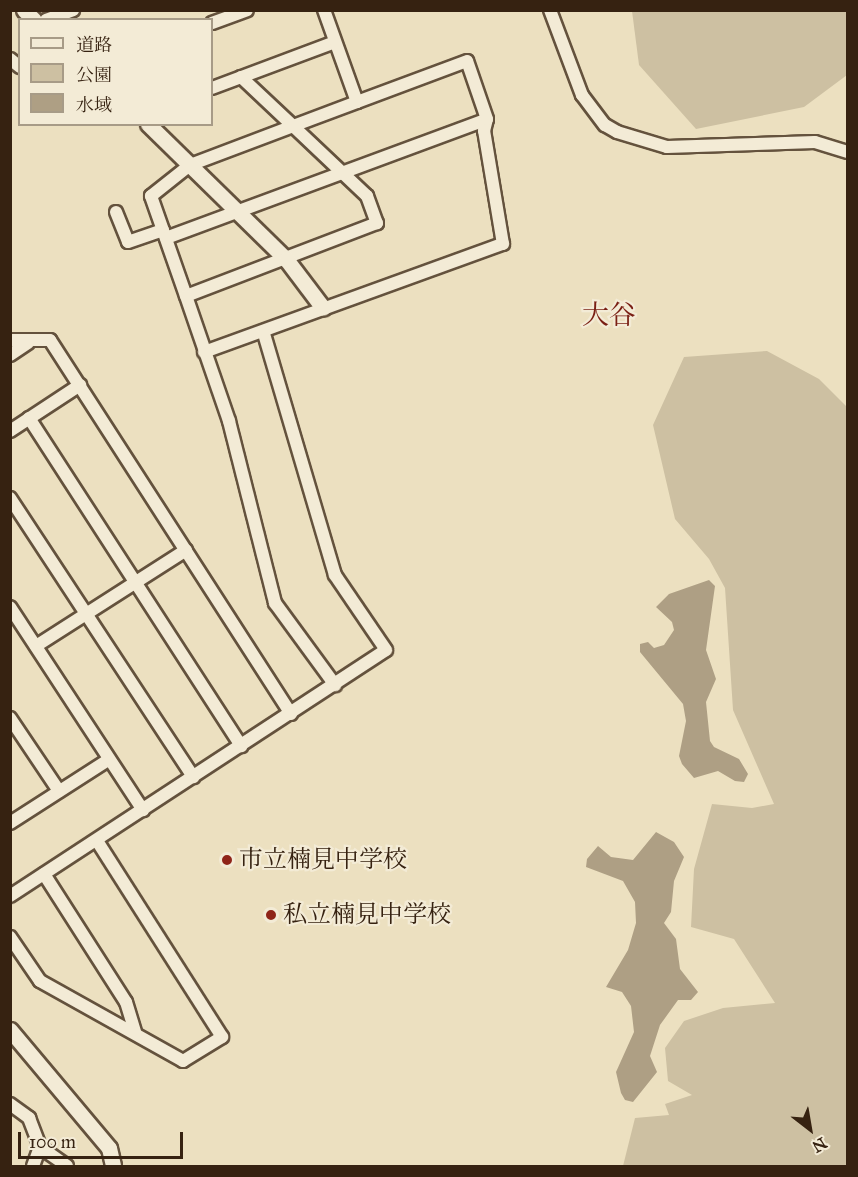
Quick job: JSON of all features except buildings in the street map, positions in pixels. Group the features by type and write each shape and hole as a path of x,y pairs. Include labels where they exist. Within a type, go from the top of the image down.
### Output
{"street":[{"path":"51,18 73,10"},
{"path":"213,23 247,10"},
{"path":"324,10 357,102"},
{"path":"550,10 582,95 605,126 617,132 667,147 815,142 848,152"},
{"path":"213,88 335,42"},
{"path":"204,352 503,244 484,131 487,119 467,61 190,165 151,196 204,352 229,421 275,603 335,685"},
{"path":"186,296 377,223 367,196 241,77"},
{"path":"116,212 128,243 164,234 237,211 487,119"},
{"path":"150,126 286,259 323,309"},
{"path":"10,896 386,650 335,575 263,331"},
{"path":"10,340 28,343 50,340 291,714"},
{"path":"10,355 28,343"},
{"path":"10,431 80,385"},
{"path":"29,418 138,582 241,746"},
{"path":"10,498 193,777"},
{"path":"36,646 186,550"},
{"path":"10,607 108,760 143,810"},
{"path":"10,718 59,791"},
{"path":"10,823 108,760"},
{"path":"10,937 40,981 135,1032 183,1061 222,1037 97,841"},
{"path":"44,874 126,1002 135,1032"},
{"path":"10,1030 109,1148 113,1167"},
{"path":"10,1104 29,1118 40,1147 67,1167"},
{"path":"33,1167 40,1147"}],"green space":[{"path":"632,11 847,11 847,75 804,107 696,129 639,65"},
{"path":"767,351 819,379 847,407 847,1166 623,1166 635,1118 669,1115 665,1104 692,1095 668,1081 665,1048 684,1021 723,1008 775,1003 734,939 691,927 694,869 712,804 752,808 774,804 733,710 725,588 709,559 675,519 653,425 684,357"}],"water":[{"path":"709,580 715,586 706,650 716,679 706,702 710,741 714,747 739,759 748,774 744,782 735,781 718,771 694,778 682,764 679,756 686,721 683,704 640,652 640,644 648,642 654,648 664,645 674,630 672,622 656,607 669,594"},
{"path":"656,832 674,842 684,857 674,881 671,912 664,923 676,939 680,969 698,992 691,1000 678,1000 660,1025 650,1056 657,1072 633,1102 625,1100 621,1093 616,1072 634,1032 631,1006 622,992 606,987 628,950 636,923 635,902 623,881 586,867 587,859 598,846 611,857 633,860"}],"place":[{"name":"市立楠見中学校","path":"227,860"},
{"name":"私立楠見中学校","path":"271,915"}],"district":[{"name":"大谷","path":"609,315"}]}
